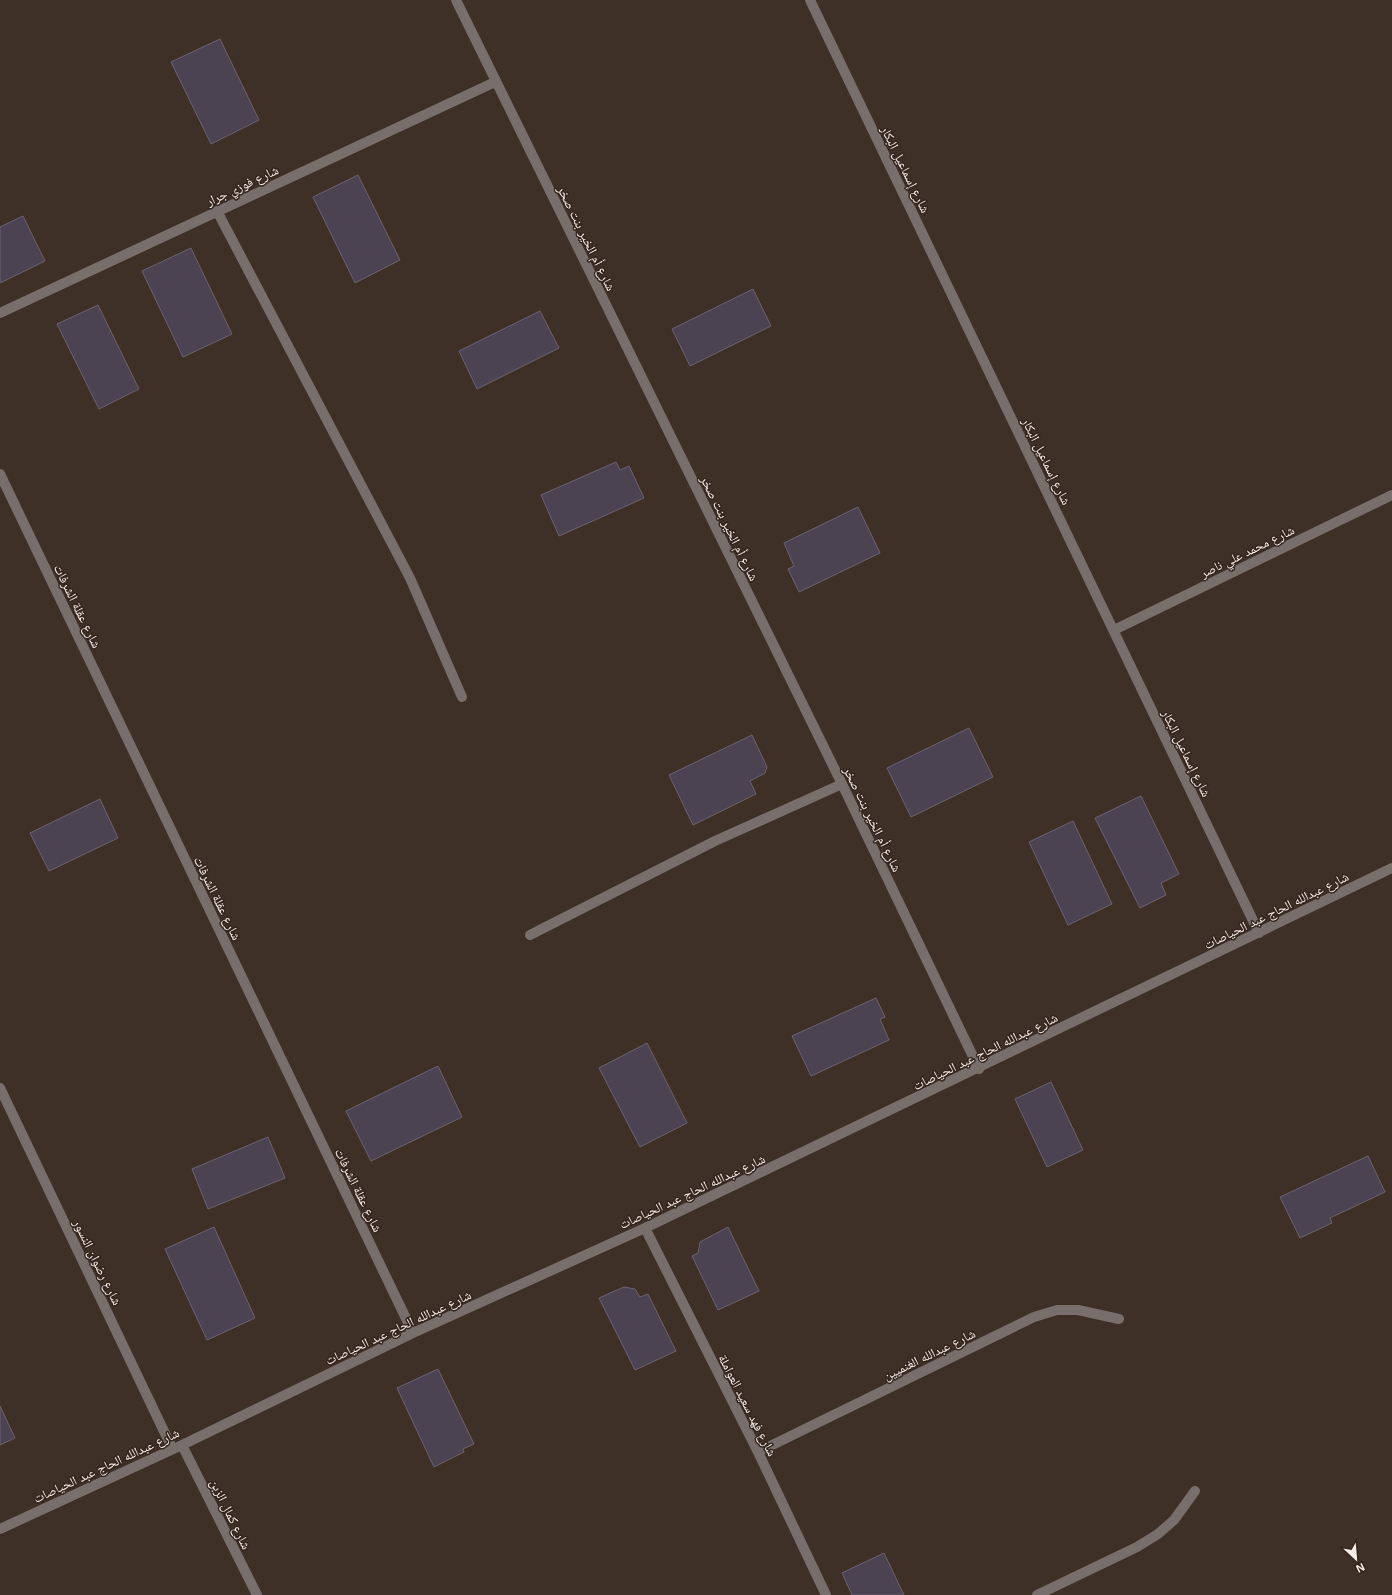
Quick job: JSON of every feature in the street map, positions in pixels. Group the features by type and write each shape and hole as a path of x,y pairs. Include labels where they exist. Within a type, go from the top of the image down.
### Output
{"street":[{"name":"شارع أم الخير بنت صخر","path":"456,0 495,82 842,784 979,1069"},
{"name":"شارع إسماعيل البكار","path":"814,1 1259,933"},
{"name":"شارع فوزي جرار","path":"0,313 495,82"},
{"path":"217,211 410,578 462,697"},
{"name":"شارع عقلة الشرفات","path":"0,474 413,1333"},
{"name":"شارع محمد علي ناصر","path":"1114,630 1392,496"},
{"path":"530,935 715,841 842,784"},
{"name":"شارع عبدالله الحاج عبد الحياصات","path":"0,1529 413,1333 644,1228 979,1069 1392,868"},
{"name":"شارع رضوان النسور","path":"0,1088 177,1446"},
{"name":"شارع فهد سعيد العواملة","path":"644,1228 758,1452 826,1595"},
{"name":"شارع عبدالله الغنميين","path":"758,1452 1034,1317 1057,1310 1078,1310 1119,1319"},
{"name":"شارع كمال الزبن","path":"177,1446 257,1595"},
{"path":"1037,1595 1137,1547 1158,1534 1174,1520 1195,1491"}],"building":[{"path":"220,39 259,120 211,144 171,62"},
{"path":"358,175 400,260 355,283 313,197"},
{"path":"23,216 45,261 0,283 0,227"},
{"path":"191,248 232,334 183,357 142,271"},
{"path":"753,289 771,326 690,366 672,329"},
{"path":"98,305 139,389 99,409 57,324"},
{"path":"540,311 559,348 477,389 459,351"},
{"path":"616,462 620,470 629,466 644,498 559,536 541,495"},
{"path":"858,507 880,553 799,592 788,569 794,566 784,543"},
{"path":"969,728 993,777 911,817 887,768"},
{"path":"752,735 767,767 765,773 750,781 756,794 693,825 669,775"},
{"path":"1141,796 1179,874 1161,883 1166,895 1140,908 1095,818"},
{"path":"100,799 118,838 49,871 30,833"},
{"path":"1073,821 1112,904 1068,925 1029,842"},
{"path":"876,998 885,1017 880,1019 889,1040 811,1076 792,1036"},
{"path":"647,1043 687,1123 640,1147 599,1068"},
{"path":"438,1066 462,1117 371,1161 346,1111"},
{"path":"1051,1082 1083,1150 1047,1167 1015,1099"},
{"path":"268,1137 285,1178 208,1209 192,1169"},
{"path":"1368,1156 1385,1192 1330,1218 1332,1223 1300,1238 1280,1197"},
{"path":"214,1227 255,1318 207,1340 165,1249"},
{"path":"728,1227 759,1291 718,1310 692,1256 698,1253 700,1242"},
{"path":"624,1287 635,1289 640,1297 648,1294 676,1351 635,1370 599,1298"},
{"path":"438,1369 474,1444 463,1449 464,1452 434,1467 397,1388"},
{"path":"0,1406 15,1438 0,1445"},
{"path":"884,1553 904,1595 852,1595 842,1573"}]}
